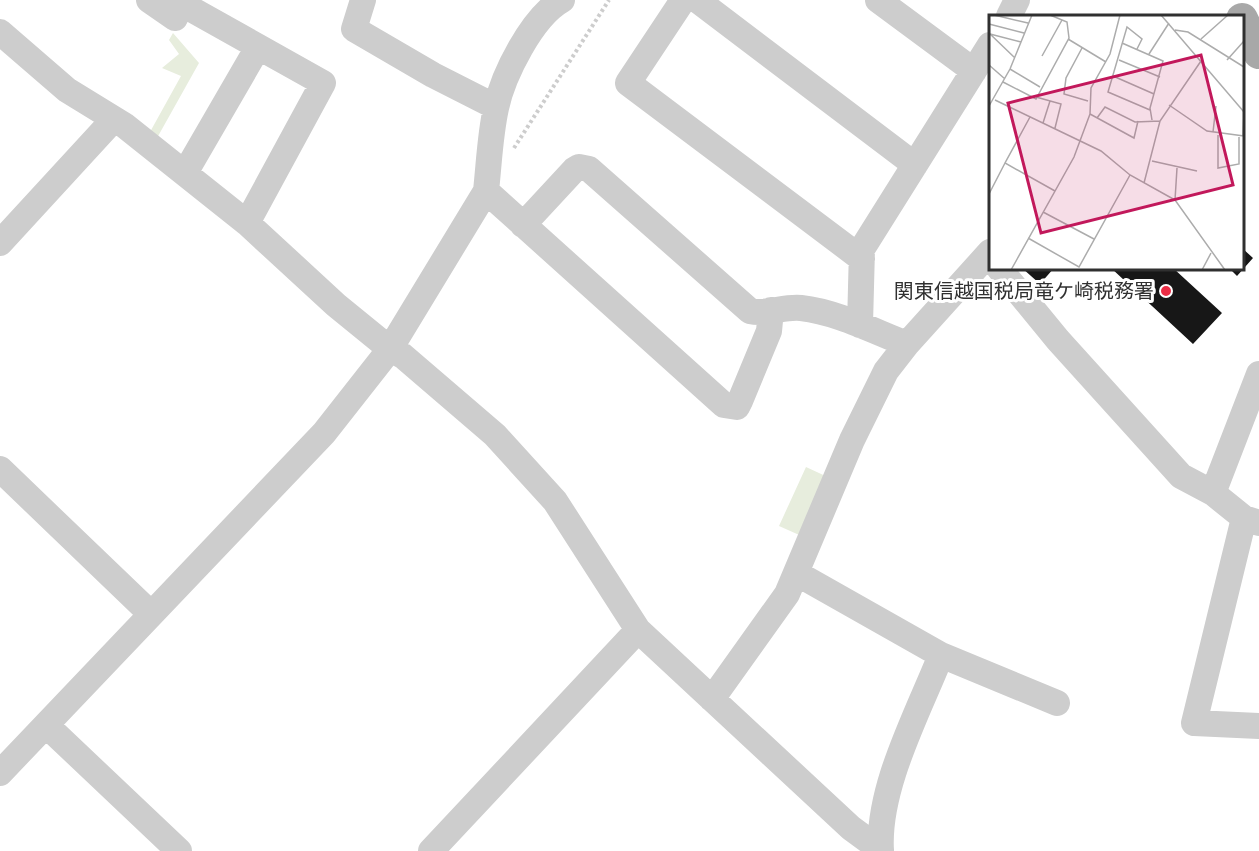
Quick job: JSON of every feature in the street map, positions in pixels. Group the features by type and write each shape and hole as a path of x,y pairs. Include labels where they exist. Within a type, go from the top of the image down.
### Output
{"main road":[{"path":"1233,0 1239,15"}],"street":[{"path":"149,0 175,18 183,2 323,83 247,223"},
{"path":"363,0 354,29 433,75 496,107"},
{"path":"0,773 324,433 390,349 486,192 496,107 518,52 531,30 542,16 562,0"},
{"path":"683,0 628,83 862,259"},
{"path":"697,0 915,165"},
{"path":"878,0 974,70"},
{"path":"1010,15 1017,0"},
{"path":"0,32 67,90 114,119 247,223 390,349 403,356 495,435 555,501 638,630 850,828 881,850"},
{"path":"185,173 258,47"},
{"path":"860,325 862,249 989,47"},
{"path":"0,243 114,119"},
{"path":"523,225 574,170 579,167 589,168 750,311 759,313 801,308 860,325 907,344"},
{"path":"486,192 724,405 731,408 737,407 740,401 769,331 771,310"},
{"path":"712,699 787,594 852,440 886,372 907,344 989,261"},
{"path":"1002,270 1058,340 1181,476 1213,493 1251,521 1194,723 1259,726"},
{"path":"1213,493 1259,374"},
{"path":"0,469 151,614"},
{"path":"796,573 940,655 1057,704"},
{"path":"431,851 638,630"},
{"path":"881,850 881,823 896,767 940,655"},
{"path":"46,725 179,851"}],"path":[{"path":"512,151 609,0"}],"green space":[{"path":"173,33 199,63 157,138 150,132 181,76 162,68 179,54 169,40"},
{"path":"806,467 832,479 806,538 779,526"}],"building":[{"path":"1244,250 1253,258 1244,268"},
{"path":"1024,270 1052,270 1040,284"},
{"name":"関東信越国税局竜ケ崎税務署","path":"1113,270 1175,270 1222,313 1193,344"},
{"path":"1231,270 1242,270 1237,276"}],"place":[{"name":"関東信越国税局竜ケ崎税務署","path":"1166,291"}]}
